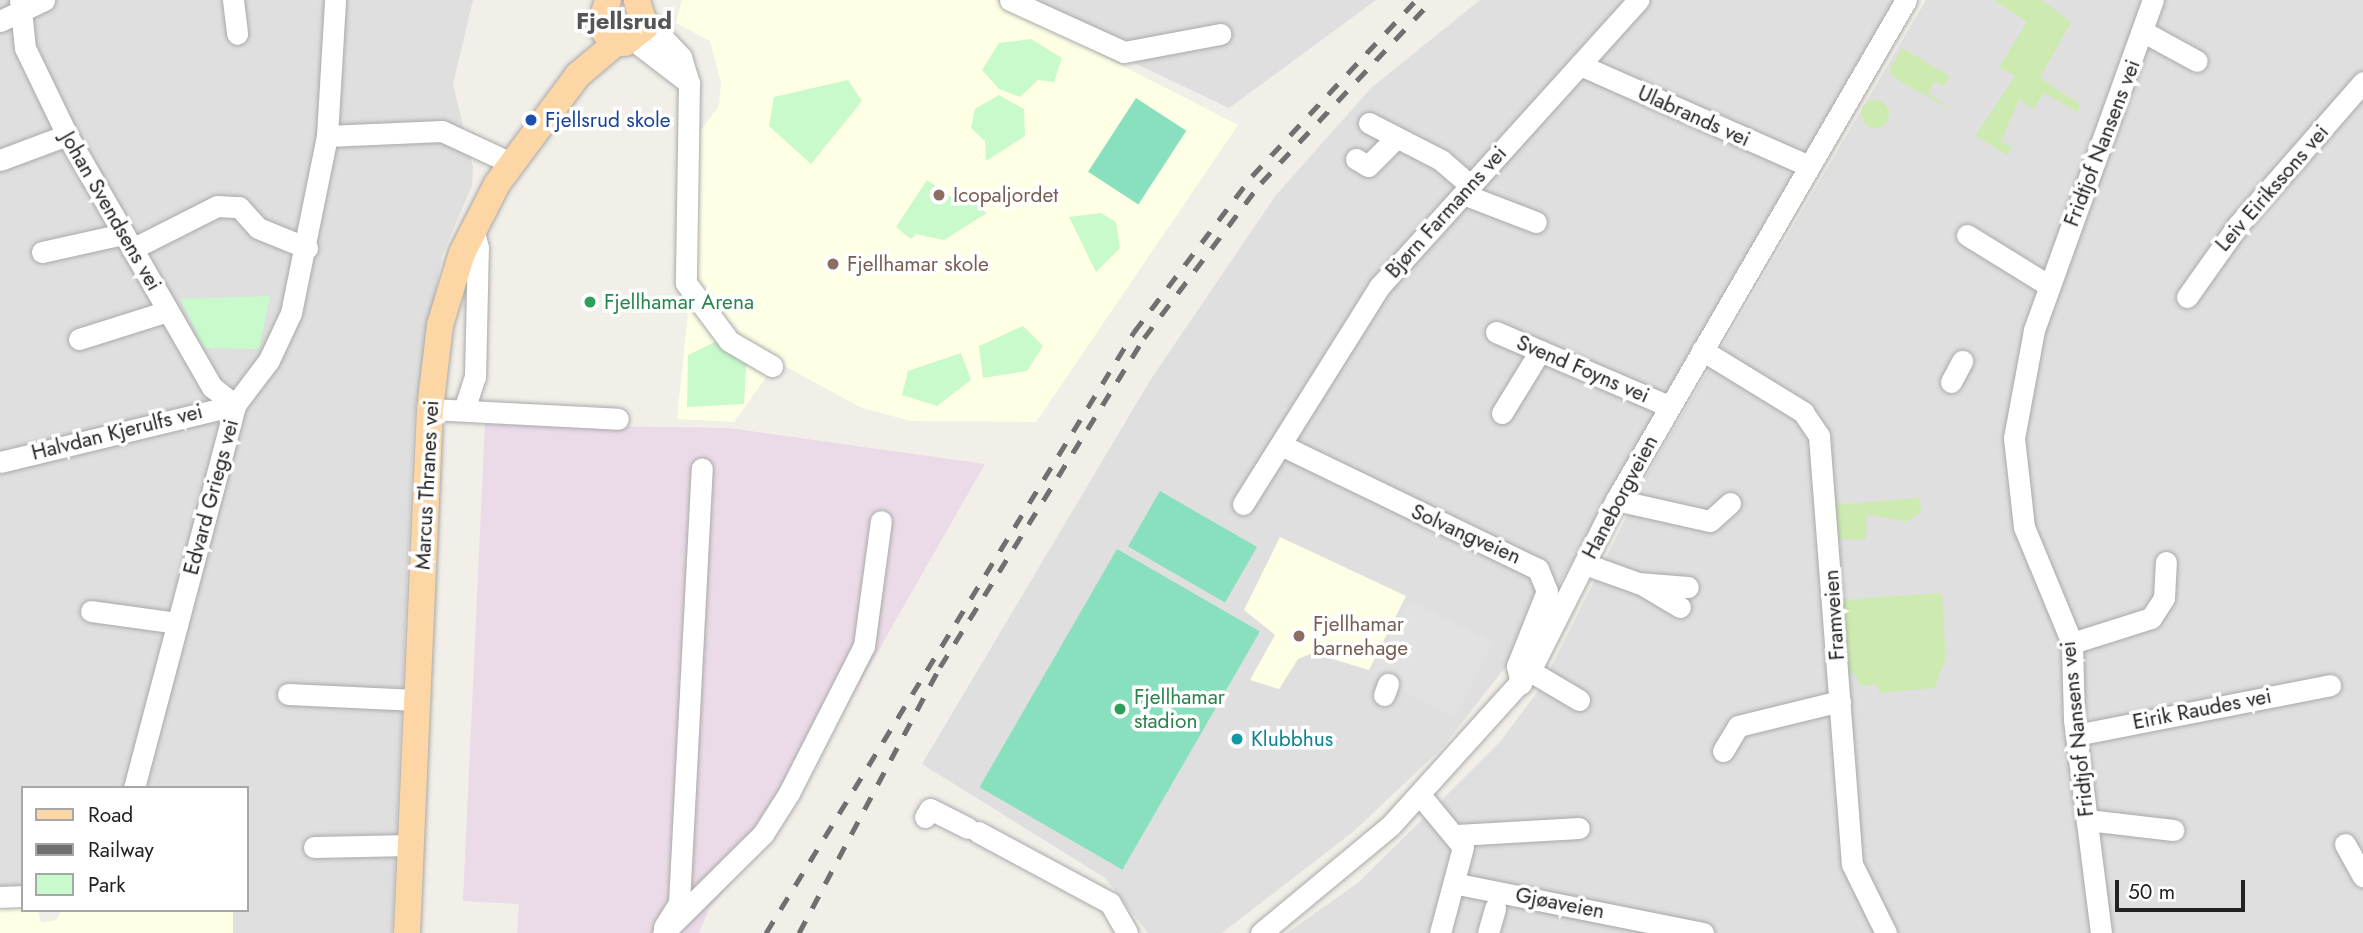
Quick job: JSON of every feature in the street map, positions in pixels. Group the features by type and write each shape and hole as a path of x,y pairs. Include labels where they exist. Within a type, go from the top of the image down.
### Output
{"main road":[{"name":"Marcus Thranes vei","path":"407,933 430,409 440,325 473,228 511,163 622,15"}],"street":[{"path":"0,21 20,6 44,0"},
{"path":"233,0 237,34"},
{"name":"Edvard Griegs vei","path":"135,786 236,405 269,360 291,313 307,248 327,136 335,0"},
{"path":"1010,0 1124,52 1220,34"},
{"name":"Bjørn Farmanns vei","path":"1243,504 1379,287 1638,0"},
{"name":"Haneborgveien","path":"1261,933 1319,890 1420,795 1526,678 1616,500 1906,0"},
{"name":"Fridtjof Nansens vei","path":"2101,933 2076,735 2072,643 2024,527 2015,484 2018,387 2048,285 2144,32 2153,0"},
{"name":"Johan Svendsens vei","path":"20,6 25,48 67,135 212,387 236,405"},
{"path":"622,15 689,83 686,283 729,341 772,366"},
{"path":"2144,32 2197,61"},
{"name":"Ulabrands vei","path":"1580,65 1809,166"},
{"name":"Leiv Eirikssons vei","path":"2187,297 2238,225 2363,82"},
{"path":"1370,123 1441,160 1466,190 1536,222"},
{"path":"327,136 442,131 511,163"},
{"path":"0,160 67,135"},
{"path":"1356,159 1368,166 1396,138"},
{"path":"42,252 128,241 217,205 240,207 258,228 307,248"},
{"path":"464,410 475,377 478,248 473,228"},
{"path":"1967,234 2048,285"},
{"path":"79,339 168,311"},
{"name":"Svend Foyns vei","path":"1496,332 1669,406"},
{"name":"Framveien","path":"1702,350 1803,412 1819,436 1854,879 1886,933"},
{"path":"1502,414 1540,351"},
{"path":"1951,382 1962,361"},
{"name":"Halvdan Kjerulfs vei","path":"0,462 236,405"},
{"path":"430,409 618,419"},
{"name":"Solvangveien","path":"1281,445 1538,569 1547,585 1517,666 1526,678"},
{"path":"661,933 679,903 702,468"},
{"path":"1616,500 1710,521 1730,503"},
{"path":"661,933 763,834 789,793 864,646 881,521"},
{"path":"2072,643 2151,618 2164,598 2166,562"},
{"path":"1585,564 1638,583 1680,607"},
{"path":"1638,583 1688,586"},
{"path":"91,611 177,623"},
{"path":"1526,678 1579,700"},
{"name":"Eirik Raudes vei","path":"2076,735 2330,685"},
{"path":"288,694 417,700"},
{"path":"1723,751 1738,726 1840,701"},
{"path":"1420,795 1457,835 1464,861 1440,933"},
{"path":"925,817 930,809 1110,903 1127,933"},
{"path":"2087,820 2173,830"},
{"path":"1457,835 1579,828"},
{"path":"2345,844 2363,876"},
{"path":"314,847 412,845"},
{"name":"Gjøaveien","path":"1458,884 1703,933"},
{"path":"0,897 21,896"},
{"path":"1488,933 1495,908"}],"shaded area":[{"path":"0,0 473,0 453,84 473,167 472,186 442,255 414,414 392,933 233,933 233,912 248,912 248,786 21,786 21,909 0,910"},
{"name":"Icopaljordet","path":"682,0 994,0 1238,125 1036,422 910,421 860,407 777,362 734,422 677,419 693,265 682,155 719,106 721,83 710,41 676,23"},
{"path":"1002,0 1376,0 1229,108"},
{"path":"1480,0 1894,0 1529,637 1443,747 1354,831 1222,933 1148,933 1105,878 922,764 1151,379 1276,195 1371,88"},
{"path":"1926,0 2363,0 2363,933 1287,933 1359,882 1500,742 1541,687 1652,466"},
{"path":"485,424 729,428 985,464 777,828 709,909 699,933 517,933 519,904 463,901"},
{"path":"1280,537 1406,596 1369,670 1313,653 1298,659 1279,689 1250,680 1275,635 1244,610"},
{"path":"1409,600 1493,643 1455,718 1371,675"},
{"path":"0,906 21,908 21,912 38,912 41,923 56,920 61,912 233,912 233,933 0,933"}],"green space":[{"path":"1994,0 2042,0 2071,22 2040,78 2081,105 2077,112 2044,93 2033,109 2019,100 2001,141 2012,147 2007,155 1975,136 2015,76 1999,67 2027,22"},
{"path":"1031,39 1062,58 1054,82 1038,80 1020,97 999,89 982,70 999,43"},
{"path":"1902,48 1950,76 1944,86 1935,81 1928,93 1955,112 1896,79 1889,70"},
{"path":"848,80 862,101 811,164 769,126 774,97"},
{"path":"999,95 1024,109 1025,136 986,161 985,141 971,128 975,109"},
{"path":"1136,98 1186,131 1138,204 1088,172"},
{"path":"1875,100 1885,104 1889,114 1885,124 1875,128 1865,124 1861,114 1865,104"},
{"path":"927,180 951,197 957,190 987,213 944,240 916,234 911,239 896,227"},
{"path":"1101,213 1116,222 1120,248 1096,272 1069,217"},
{"path":"270,296 259,349 204,348 180,299"},
{"path":"1023,326 1043,346 1027,371 983,378 979,346"},
{"path":"719,340 755,362 746,367 744,404 687,407 688,355"},
{"path":"961,353 971,380 937,406 902,395 908,371"},
{"path":"1160,491 1257,547 1225,602 1128,546"},
{"path":"1919,498 1922,511 1907,522 1867,514 1866,540 1835,539 1834,505"},
{"name":"Fjellhamar stadion","path":"1117,549 1260,632 1122,870 980,787"},
{"path":"1942,593 1946,659 1934,688 1879,693 1878,685 1860,685 1854,673 1844,675 1839,600"}],"railway":[{"path":"766,933 1134,332 1252,176 1416,0"},
{"path":"799,933 940,667 1144,338 1261,183 1432,0"}],"place":[{"name":"Fjellsrud skole","path":"531,120"},
{"name":"Icopaljordet","path":"939,195"},
{"name":"Fjellhamar skole","path":"833,264"},
{"name":"Fjellhamar Arena","path":"590,302"},
{"name":"Fjellhamar barnehage","path":"1299,636"},
{"name":"Fjellhamar stadion","path":"1120,709"},
{"name":"Klubbhus","path":"1237,739"}],"district":[{"name":"Fjellsrud","path":"624,21"}]}
